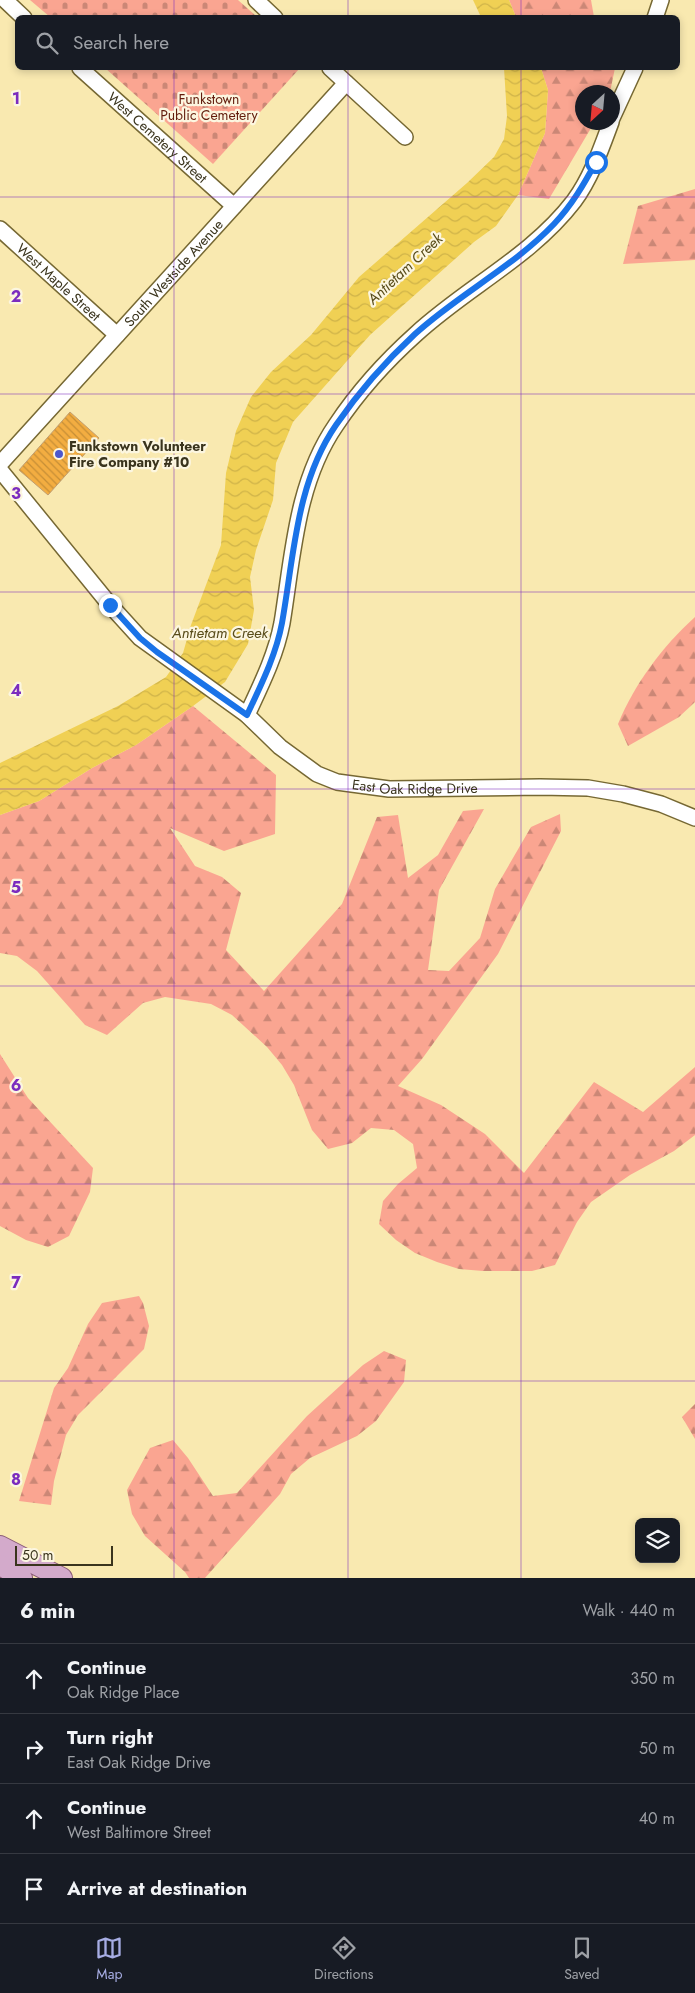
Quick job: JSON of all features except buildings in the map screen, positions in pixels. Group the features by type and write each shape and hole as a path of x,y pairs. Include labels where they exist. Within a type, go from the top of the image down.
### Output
{"main road":[{"path":"0,1546 62,1578"},
{"path":"0,1566 22,1578"}],"street":[{"path":"5,0 21,15"},
{"path":"256,0 272,15"},
{"path":"656,15 661,0"},
{"name":"West Cemetery Street","path":"82,70 234,206"},
{"path":"332,70 405,137"},
{"path":"620,101 634,70"},
{"name":"South Westside Avenue","path":"0,464 346,83"},
{"path":"242,711 274,653 281,625 290,559 308,486 320,456 336,426 381,370 416,334 533,244 555,223 575,199 596,162 608,130"},
{"name":"West Maple Street","path":"0,229 117,335"},
{"name":"East Oak Ridge Drive","path":"0,470 126,624 140,638 242,711 296,760 317,774 337,782 389,789 588,788 623,794 660,804 695,818"}],"green space":[{"path":"30,0 238,0 255,15 48,15"},
{"path":"509,0 591,0 594,15 515,15"},
{"name":"Funkstown Public Cemetery","path":"107,70 298,70 213,164"},
{"path":"542,70 615,70 611,85 575,85 575,130 590,130 549,199 518,195 545,133 548,90"},
{"path":"695,189 695,260 623,264 638,206"},
{"path":"695,617 695,702 679,717 628,746 618,724 625,709 651,666 671,641"},
{"path":"193,706 276,775 275,834 224,851 170,828 195,866 222,877 241,893 226,950 264,991 342,904 377,817 398,815 408,878 438,855 463,811 484,809 439,890 428,970 449,971 480,938 495,889 531,827 560,814 561,831 498,954 422,1059 398,1086 441,1105 485,1134 524,1173 594,1082 643,1112 695,1067 695,1135 674,1151 630,1175 591,1202 577,1222 555,1265 532,1271 459,1269 415,1253 396,1240 379,1224 383,1201 398,1184 417,1168 413,1144 394,1130 371,1128 352,1143 328,1149 312,1130 294,1085 282,1065 267,1047 232,1015 211,1004 165,997 143,1003 107,1035 85,1025 37,971 17,956 0,953 0,815 39,801 92,768 136,745"},
{"path":"0,1054 28,1098 93,1168 90,1192 69,1236 48,1247 26,1240 0,1226"},
{"path":"139,1296 143,1303 149,1326 144,1349 78,1415 66,1435 54,1481 51,1505 19,1501 54,1388 68,1368 88,1324 102,1303"},
{"path":"384,1351 406,1360 404,1382 376,1421 357,1436 310,1458 291,1474 280,1494 205,1578 189,1578 185,1572 145,1536 132,1514 127,1490 150,1448 173,1440 188,1458 213,1496 237,1493 307,1416 363,1365"},
{"path":"695,1404 695,1439 682,1417"}],"water":[{"path":"473,0 509,0 515,15 480,15"},
{"name":"Antietam Creek","path":"504,70 542,70 548,90 545,133 518,195 496,226 474,242 370,335 293,422 276,463 273,500 256,550 250,577 254,610 248,644 225,682 136,745 92,768 39,801 0,815 0,763 118,706 166,677 183,653 191,625 221,545 226,473 236,431 251,397 271,372 311,335 359,277 494,157 504,139 507,116"}],"place":[{"name":"Funkstown Volunteer Fire Company #10","path":"59,454"}],"route":[{"path":"110,605 140,638 157,652 247,715 274,653 281,625 290,559 298,519 308,486 320,456 336,426 360,394 416,334 533,244 555,223 575,199 596,162"}]}
